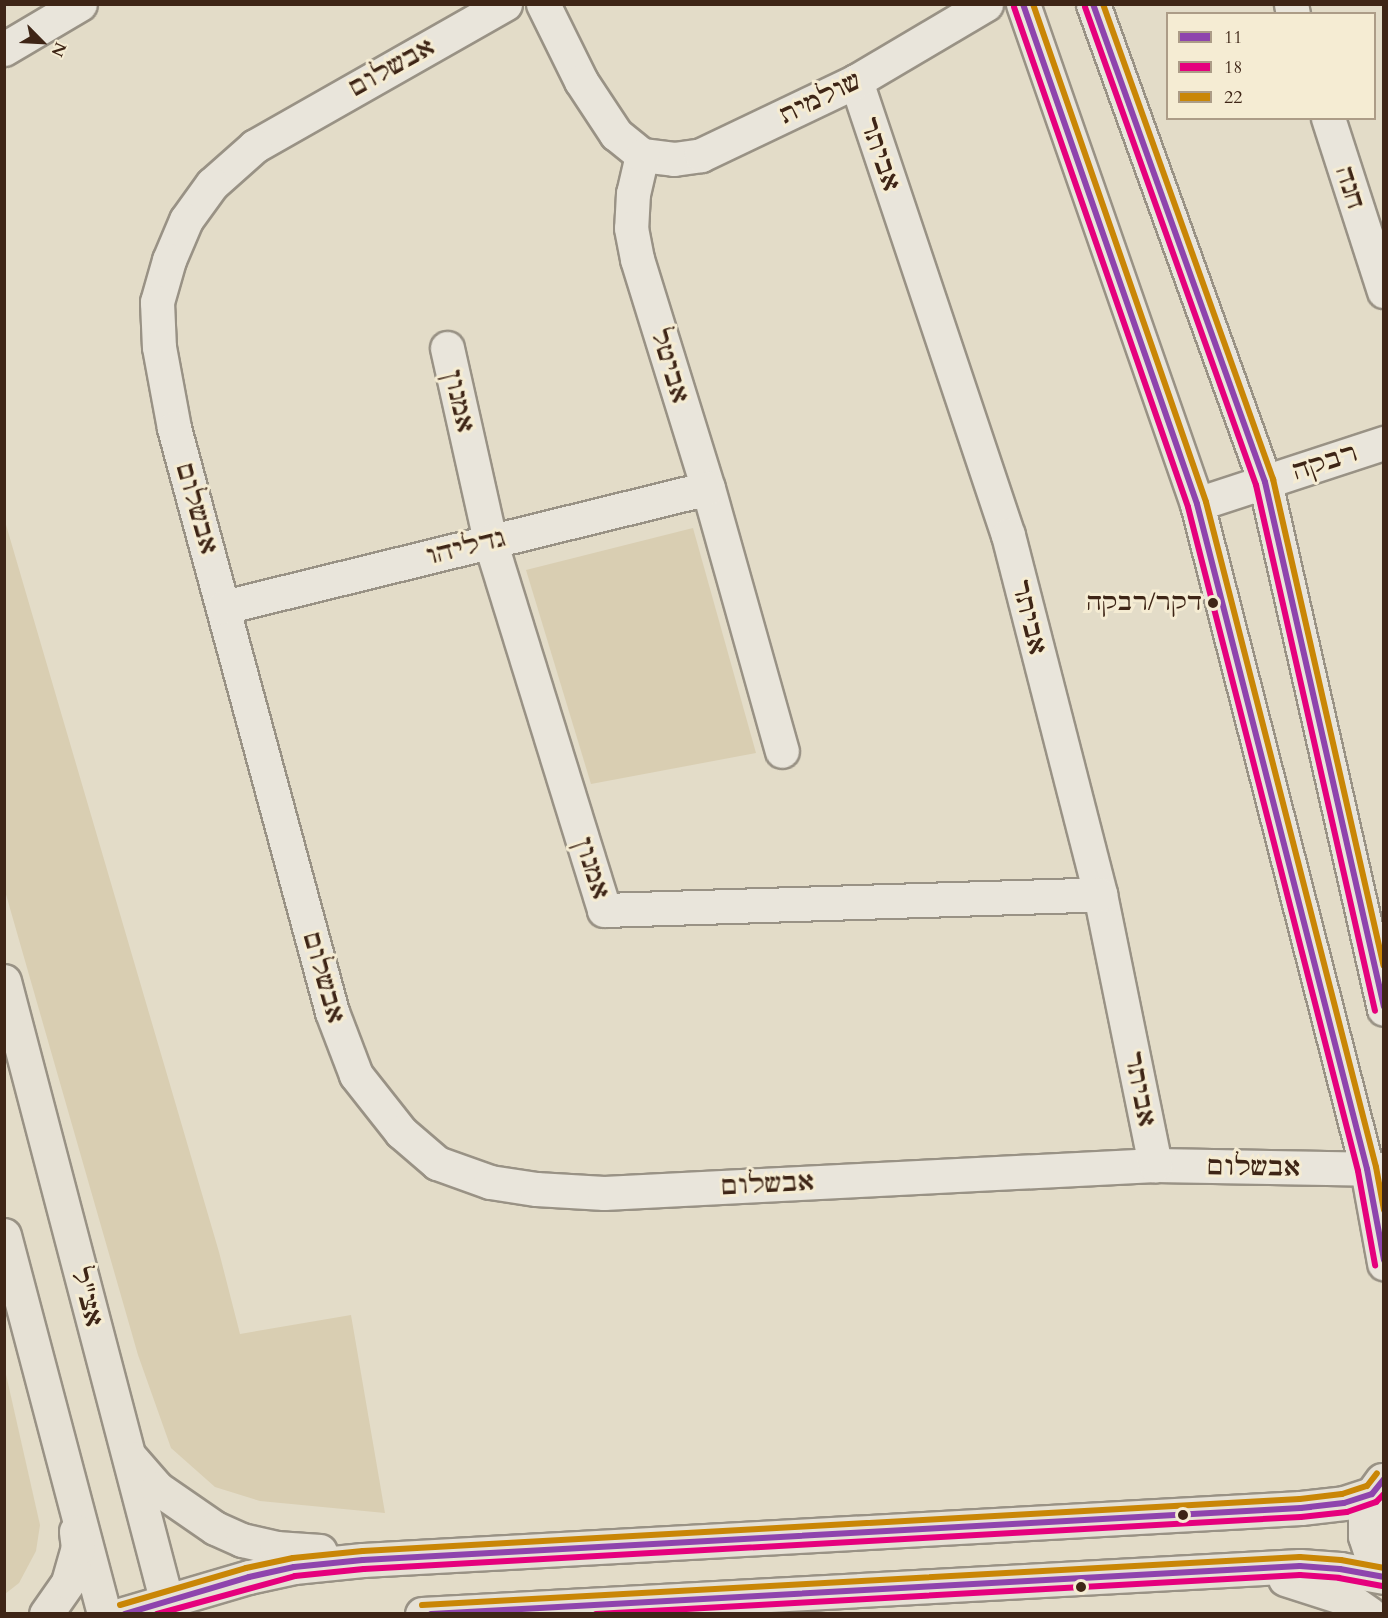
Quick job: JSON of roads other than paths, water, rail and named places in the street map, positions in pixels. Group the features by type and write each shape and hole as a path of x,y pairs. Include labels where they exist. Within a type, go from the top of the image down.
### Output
{"main road":[{"name":"אצ\"ל","path":"4,981 168,1606"},
{"path":"4,1235 104,1614"},
{"path":"129,1455 157,1488 187,1511 242,1540 276,1548 411,1558"},
{"path":"123,1614 168,1606 294,1567 363,1560 590,1546 1301,1508 1344,1503 1378,1486"},
{"path":"1378,1486 1365,1519 1365,1536 1373,1561 1383,1576"},
{"path":"46,1614 68,1582 78,1548 74,1499"},
{"path":"422,1614 1300,1566 1340,1569 1383,1576"},
{"path":"1221,1571 1293,1580 1350,1600 1370,1614"}],"street":[{"path":"4,49 80,4"},
{"name":"אבשלום","path":"505,4 255,146 212,184 186,220 157,302 159,347 174,428 336,1023 356,1075 401,1132 437,1163 490,1182 536,1189 604,1193 1155,1165 1375,1169"},
{"path":"543,4 581,81 616,135 642,155"},
{"name":"שולמית","path":"642,155 674,159 701,155 856,81 986,4"},
{"path":"1023,4 1197,504 1375,1169 1383,1263"},
{"path":"1093,4 1265,482 1383,1009"},
{"name":"אביתר","path":"856,81 1008,535 1100,894 1155,1165"},
{"name":"חנה","path":"1329,120 1383,291"},
{"name":"אביטל","path":"642,155 633,193 631,228 637,259 708,488 782,751"},
{"name":"אמנון","path":"447,348 490,541 604,910 1100,894"},
{"name":"רבקה","path":"1197,504 1383,443"},
{"name":"גדליהו","path":"224,606 708,488"}],"place":[{"name":"דקר/רבקה","path":"1213,603"}]}
